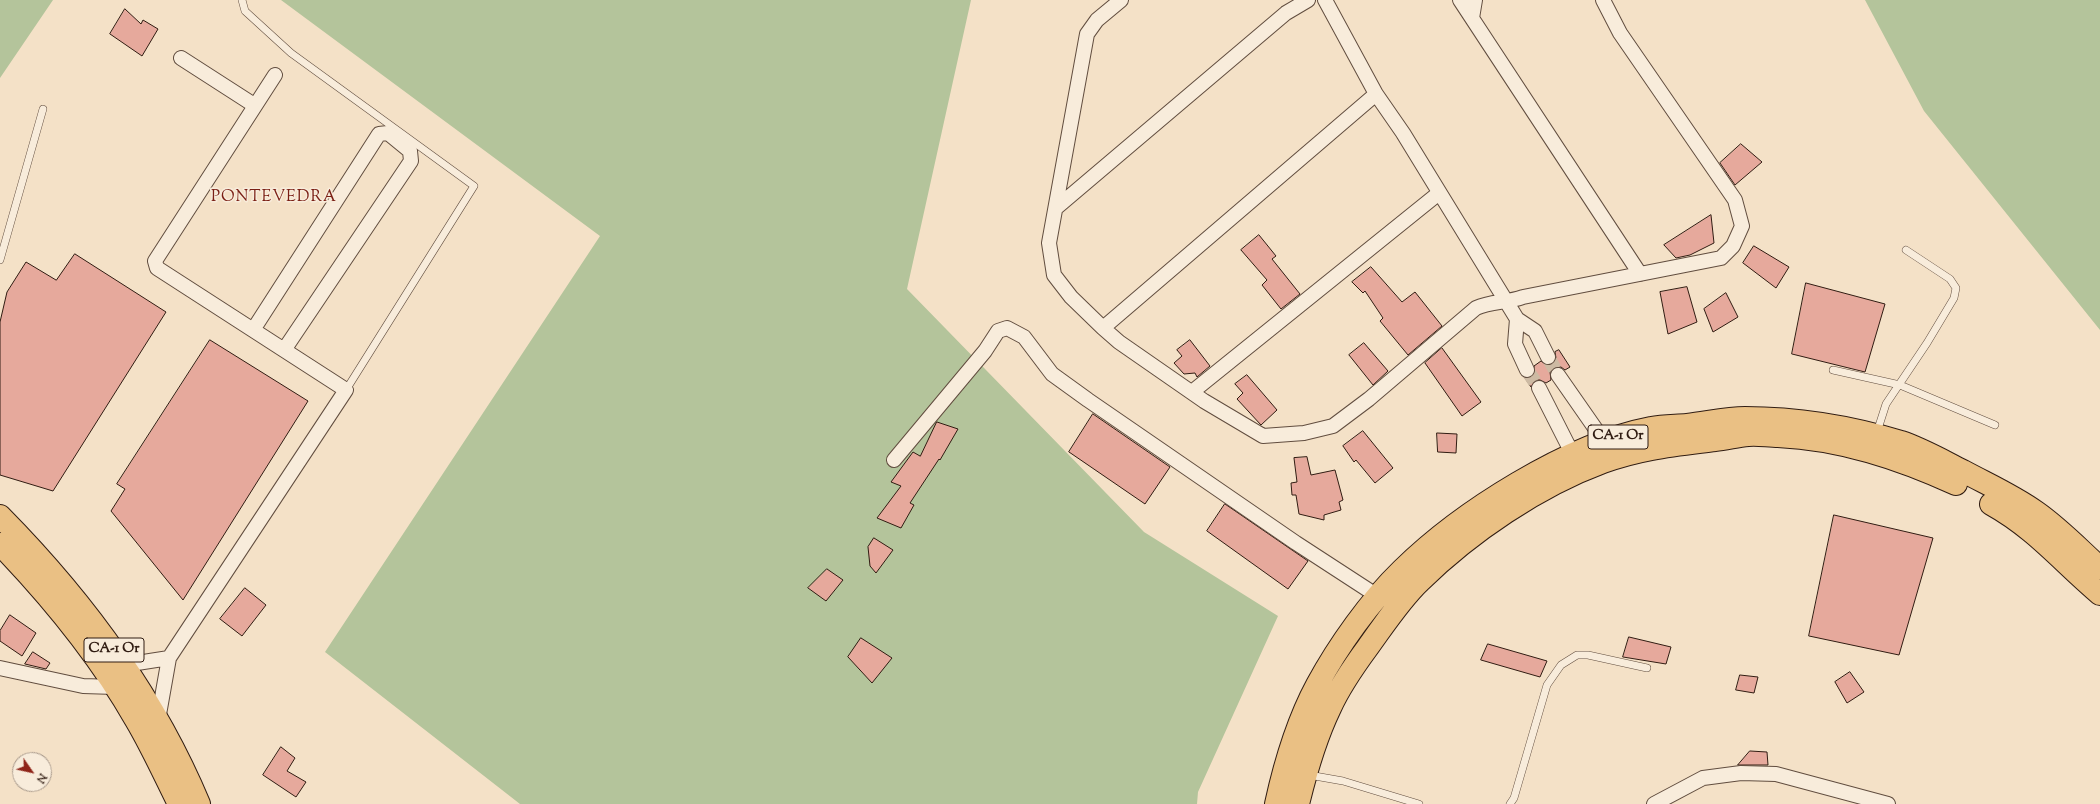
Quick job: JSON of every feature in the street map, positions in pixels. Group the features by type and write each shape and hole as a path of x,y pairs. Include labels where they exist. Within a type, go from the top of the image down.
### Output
{"highway":[{"name":"CA-1 Or","path":"1276,804 1291,746 1316,687 1329,664 1379,597 1400,572 1419,554 1474,511 1549,465 1604,441 1653,427 1744,418 1791,420 1822,424 1876,436 1903,443 1928,454 2036,512 2100,568"},
{"name":"CA-1 Or","path":"1298,804 1305,775 1320,730 1343,685 1392,614 1419,582 1473,536 1530,498 1603,462 1643,450 1673,444 1749,435 1793,437 1827,442 1865,449 1901,460 1962,487 2016,518 2038,536 2100,594"},
{"name":"CA-1 Or","path":"0,516 74,597 121,660 158,720 186,773 199,804"},
{"name":"CA-1 Or","path":"0,544 66,618 115,687 136,721 179,804"}],"street":[{"path":"1121,0 1097,20 1087,34 1049,243 1054,275 1071,297 1119,342 1192,392 1263,436 1304,433 1333,426 1369,399 1476,308 1489,302 1508,302 1523,297 1721,258 1733,246 1742,226 1735,200 1620,33 1603,0"},
{"path":"1056,208 1286,13 1308,0"},
{"path":"1326,0 1376,94 1403,133 1508,302 1517,319 1535,331 1548,357"},
{"path":"1460,0 1640,274"},
{"path":"1472,18 1475,0"},
{"path":"181,58 254,105"},
{"path":"158,720 169,658 346,390 156,268 155,264 155,261 254,105 275,75"},
{"path":"1103,328 1376,94"},
{"path":"253,330 379,134 388,133 410,151 411,160 284,350"},
{"path":"1192,392 1439,193"},
{"path":"1517,319 1515,344 1528,370"},
{"path":"894,460 985,351 998,331 1007,328 1024,337 1052,374 1296,543 1379,597"},
{"path":"1558,375 1604,441"},
{"path":"1539,388 1573,455"},
{"path":"121,660 137,663 169,658"},
{"path":"0,668 83,686 115,687"},
{"path":"1654,804 1703,778 1741,773 1776,774 1888,804"}],"lane":[{"path":"242,0 245,11 291,53 474,186 346,390"},
{"path":"0,260 43,109"},
{"path":"1876,436 1886,404 1900,385 1954,298 1956,288 1950,279 1906,250"},
{"path":"1833,370 1900,385 1995,425"},
{"path":"1510,804 1514,798 1547,684 1561,665 1577,655 1588,655 1647,668"},
{"path":"1305,775 1343,781 1419,804"}],"green space":[{"path":"0,0 53,0 0,78"},
{"path":"281,0 971,0 907,289 1144,532 1278,616 1198,792 1197,804 520,804 325,652 600,236"},
{"path":"1865,0 2100,0 2100,330 1924,111"}],"building":[{"path":"125,9 141,24 143,20 158,29 142,56 110,34"},
{"path":"1741,144 1762,162 1735,185 1720,163"},
{"path":"1711,215 1714,243 1690,255 1676,258 1664,245"},
{"path":"1259,235 1276,256 1272,259 1300,294 1281,309 1262,285 1267,280 1241,250"},
{"path":"1754,246 1789,267 1776,288 1743,263"},
{"path":"75,254 166,312 53,491 0,475 0,322 7,292 26,262 56,280"},
{"path":"1371,267 1402,302 1415,292 1442,326 1408,355 1380,321 1383,318 1365,291 1363,293 1352,282"},
{"path":"1806,283 1885,304 1865,372 1792,354"},
{"path":"1687,287 1697,322 1668,334 1660,292"},
{"path":"1726,293 1738,317 1713,332 1704,309"},
{"path":"210,340 308,401 183,600 111,511 125,489 117,484"},
{"path":"1190,340 1210,366 1197,377 1195,373 1184,374 1174,363 1182,356 1177,350"},
{"path":"1364,343 1388,371 1373,385 1349,355"},
{"path":"1442,348 1481,402 1462,416 1425,363"},
{"path":"1559,350 1570,367 1565,370 1561,367 1553,368 1550,372 1551,380 1546,383 1536,380 1531,387 1525,378 1534,375 1534,366 1541,361 1547,365 1552,364 1556,358 1555,352"},
{"path":"1247,375 1277,410 1261,425 1237,399 1243,393 1235,384"},
{"path":"1093,414 1170,467 1145,504 1069,452"},
{"path":"937,422 958,429 940,460 939,459 910,503 914,505 901,528 877,518 901,486 891,482 913,452 920,456"},
{"path":"1363,431 1393,468 1375,483 1356,460 1354,462 1343,446"},
{"path":"1437,433 1457,434 1456,453 1438,452"},
{"path":"1307,457 1311,475 1335,470 1343,500 1339,502 1341,510 1324,515 1324,520 1299,514 1296,495 1292,495 1291,483 1297,482 1294,458"},
{"path":"1225,504 1308,561 1288,589 1207,531"},
{"path":"1834,515 1933,538 1899,655 1809,636"},
{"path":"874,538 893,550 876,573 870,566 868,547"},
{"path":"827,569 843,580 826,601 808,588"},
{"path":"245,588 266,605 242,636 220,619"},
{"path":"10,615 36,633 22,656 0,641 0,631"},
{"path":"1629,637 1671,647 1666,664 1623,657"},
{"path":"861,638 892,658 872,683 848,657"},
{"path":"1488,644 1547,661 1540,677 1481,660"},
{"path":"33,652 50,663 46,669 25,664"},
{"path":"1850,672 1864,692 1847,703 1835,682"},
{"path":"1740,675 1758,677 1754,693 1736,690"},
{"path":"281,747 295,758 287,771 306,782 296,797 263,775"},
{"path":"1750,751 1767,752 1768,765 1738,765"}],"tunnel":[{"path":"1548,357 1558,375"},
{"path":"1527,370 1539,388"}],"district":[{"name":"PONTEVEDRA","path":"274,198"}]}
